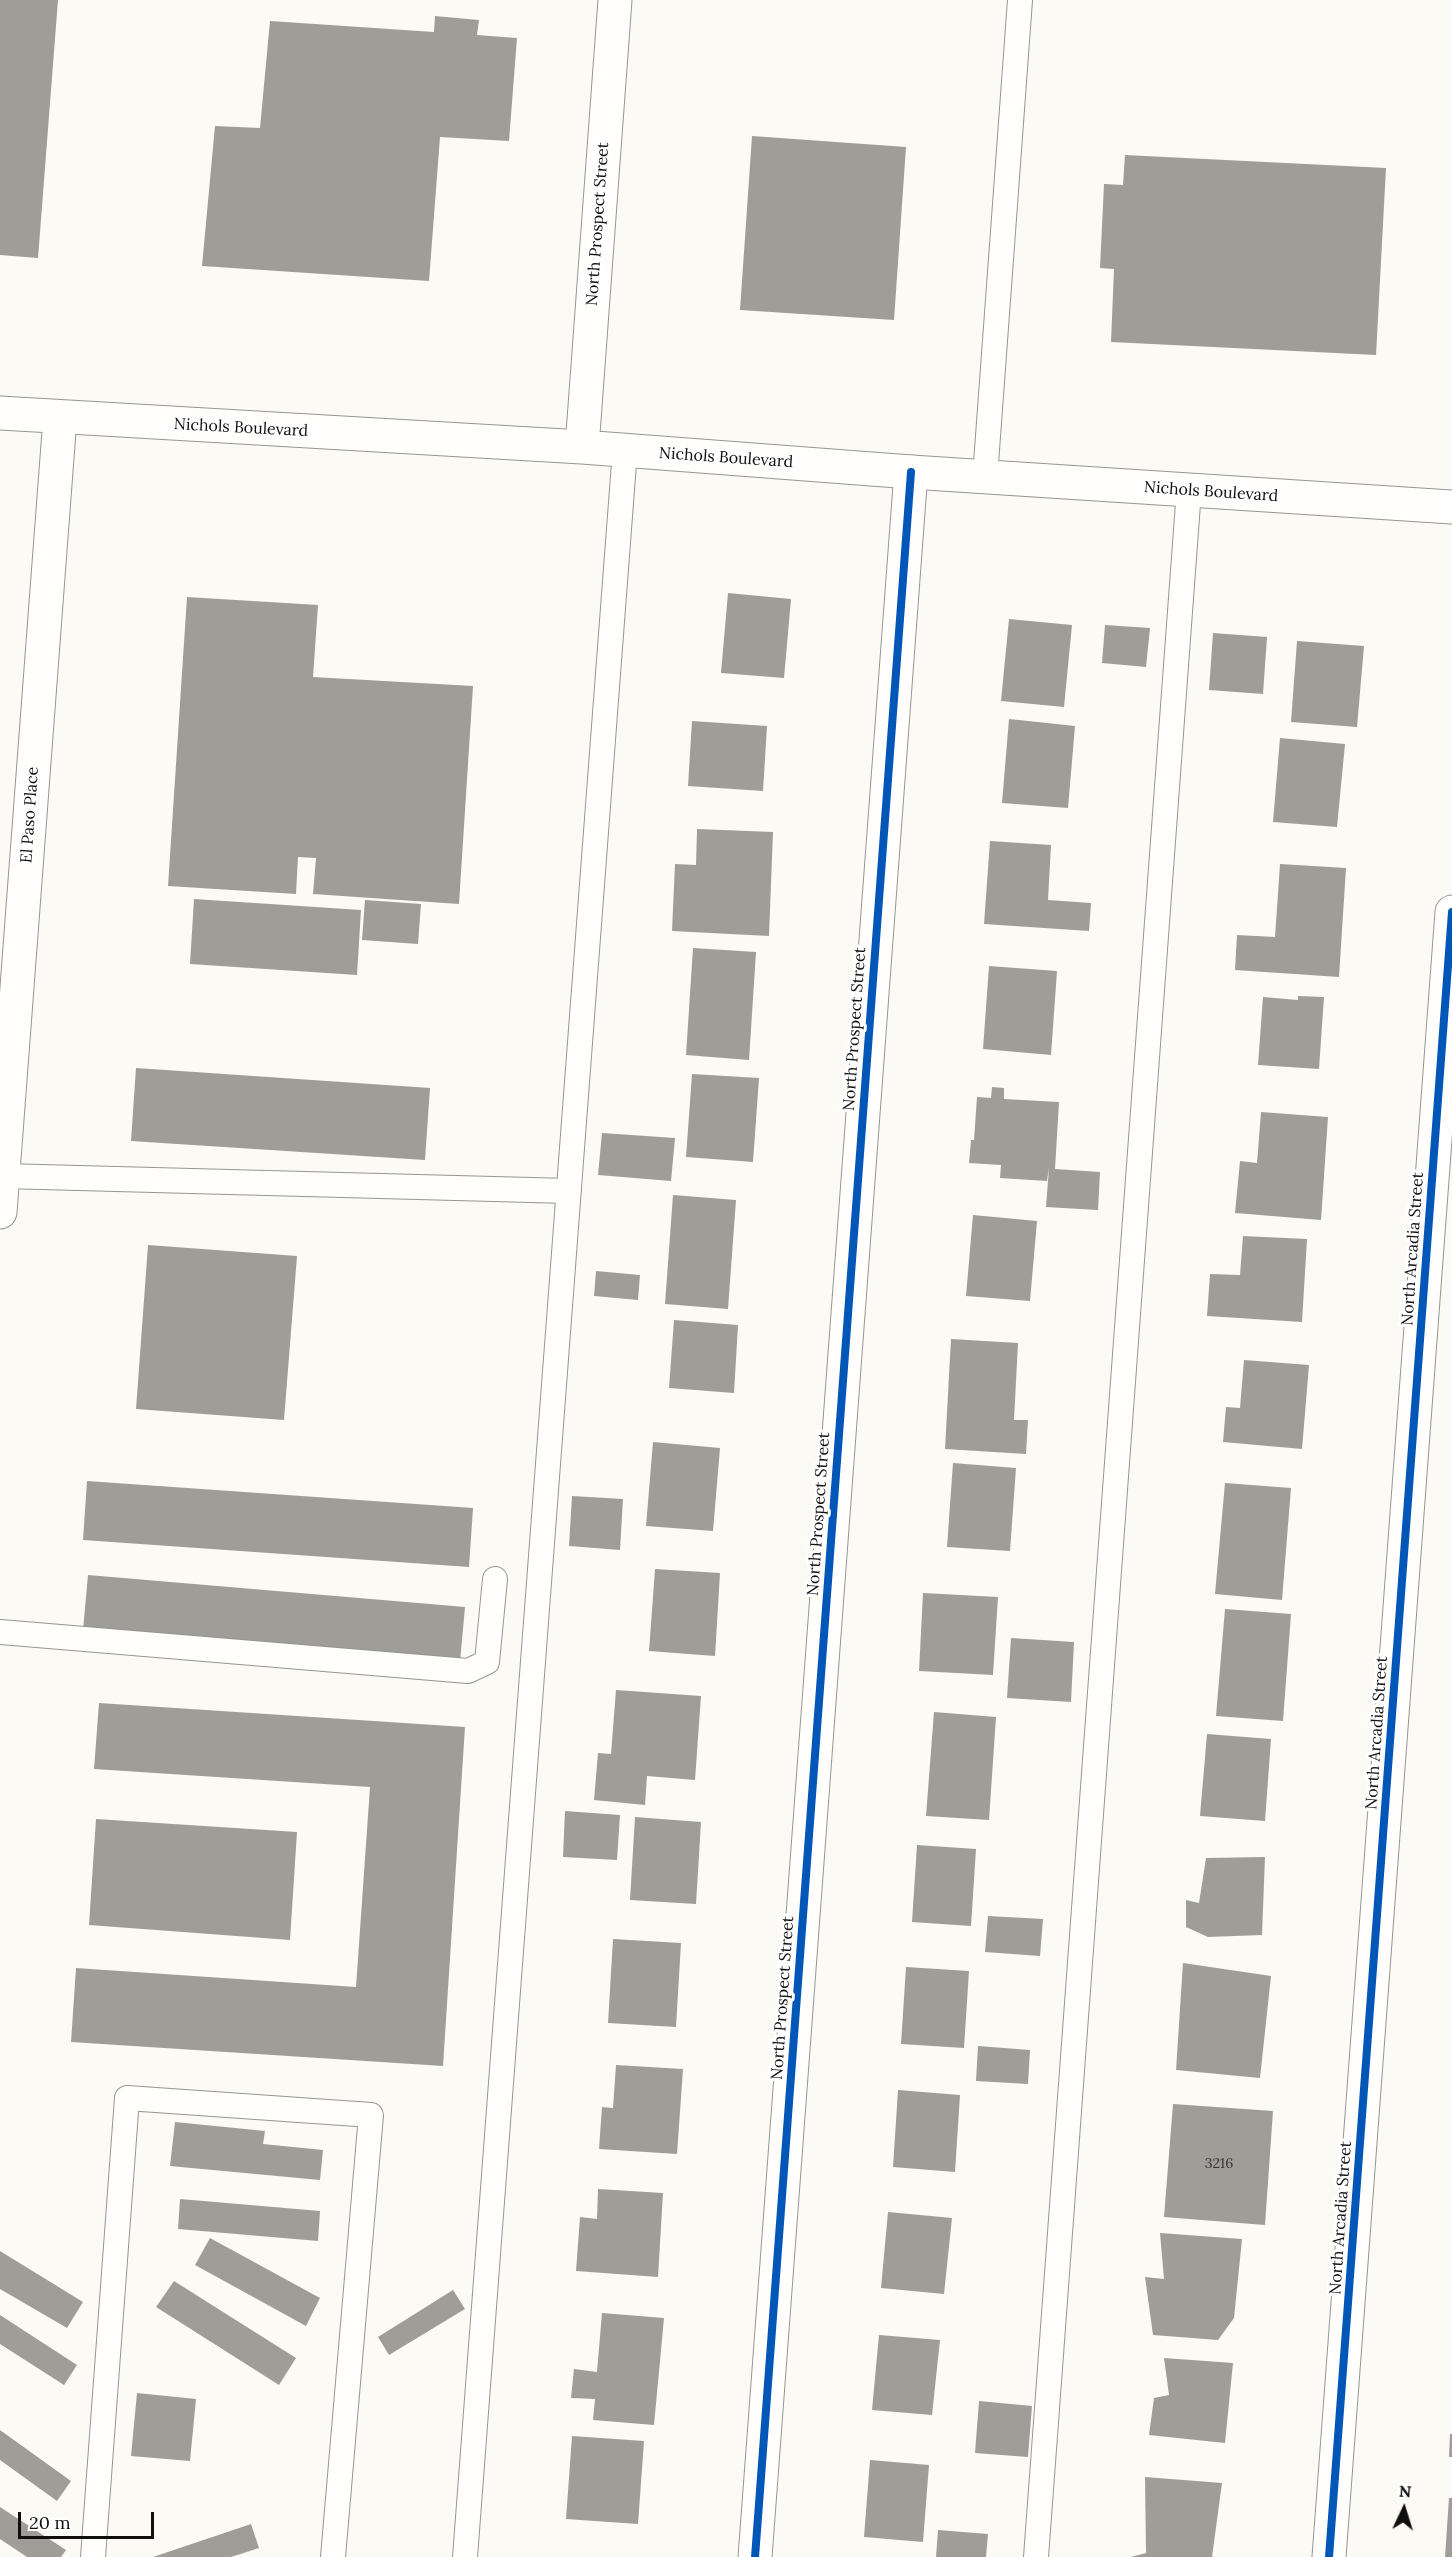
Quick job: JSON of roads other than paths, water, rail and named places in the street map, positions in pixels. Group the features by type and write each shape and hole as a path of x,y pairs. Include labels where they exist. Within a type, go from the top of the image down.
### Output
{"street":[{"name":"North Prospect Street","path":"582,447 615,0"},
{"name":"Nichols Boulevard","path":"0,413 582,447 910,472 1452,507"},
{"name":"El Paso Place","path":"0,1212 60,418"},
{"name":"North Prospect Street","path":"755,2557 910,472"},
{"name":"North Arcadia Street","path":"1329,2557 1452,912"}],"lane":[{"path":"985,477 1020,0"},
{"path":"465,2557 625,450"},
{"path":"1036,2557 1189,490"},
{"path":"3,1176 569,1191"},
{"path":"0,1632 468,1671 487,1662 495,1579"},
{"path":"93,2557 127,2098 371,2115 333,2557"}]}
